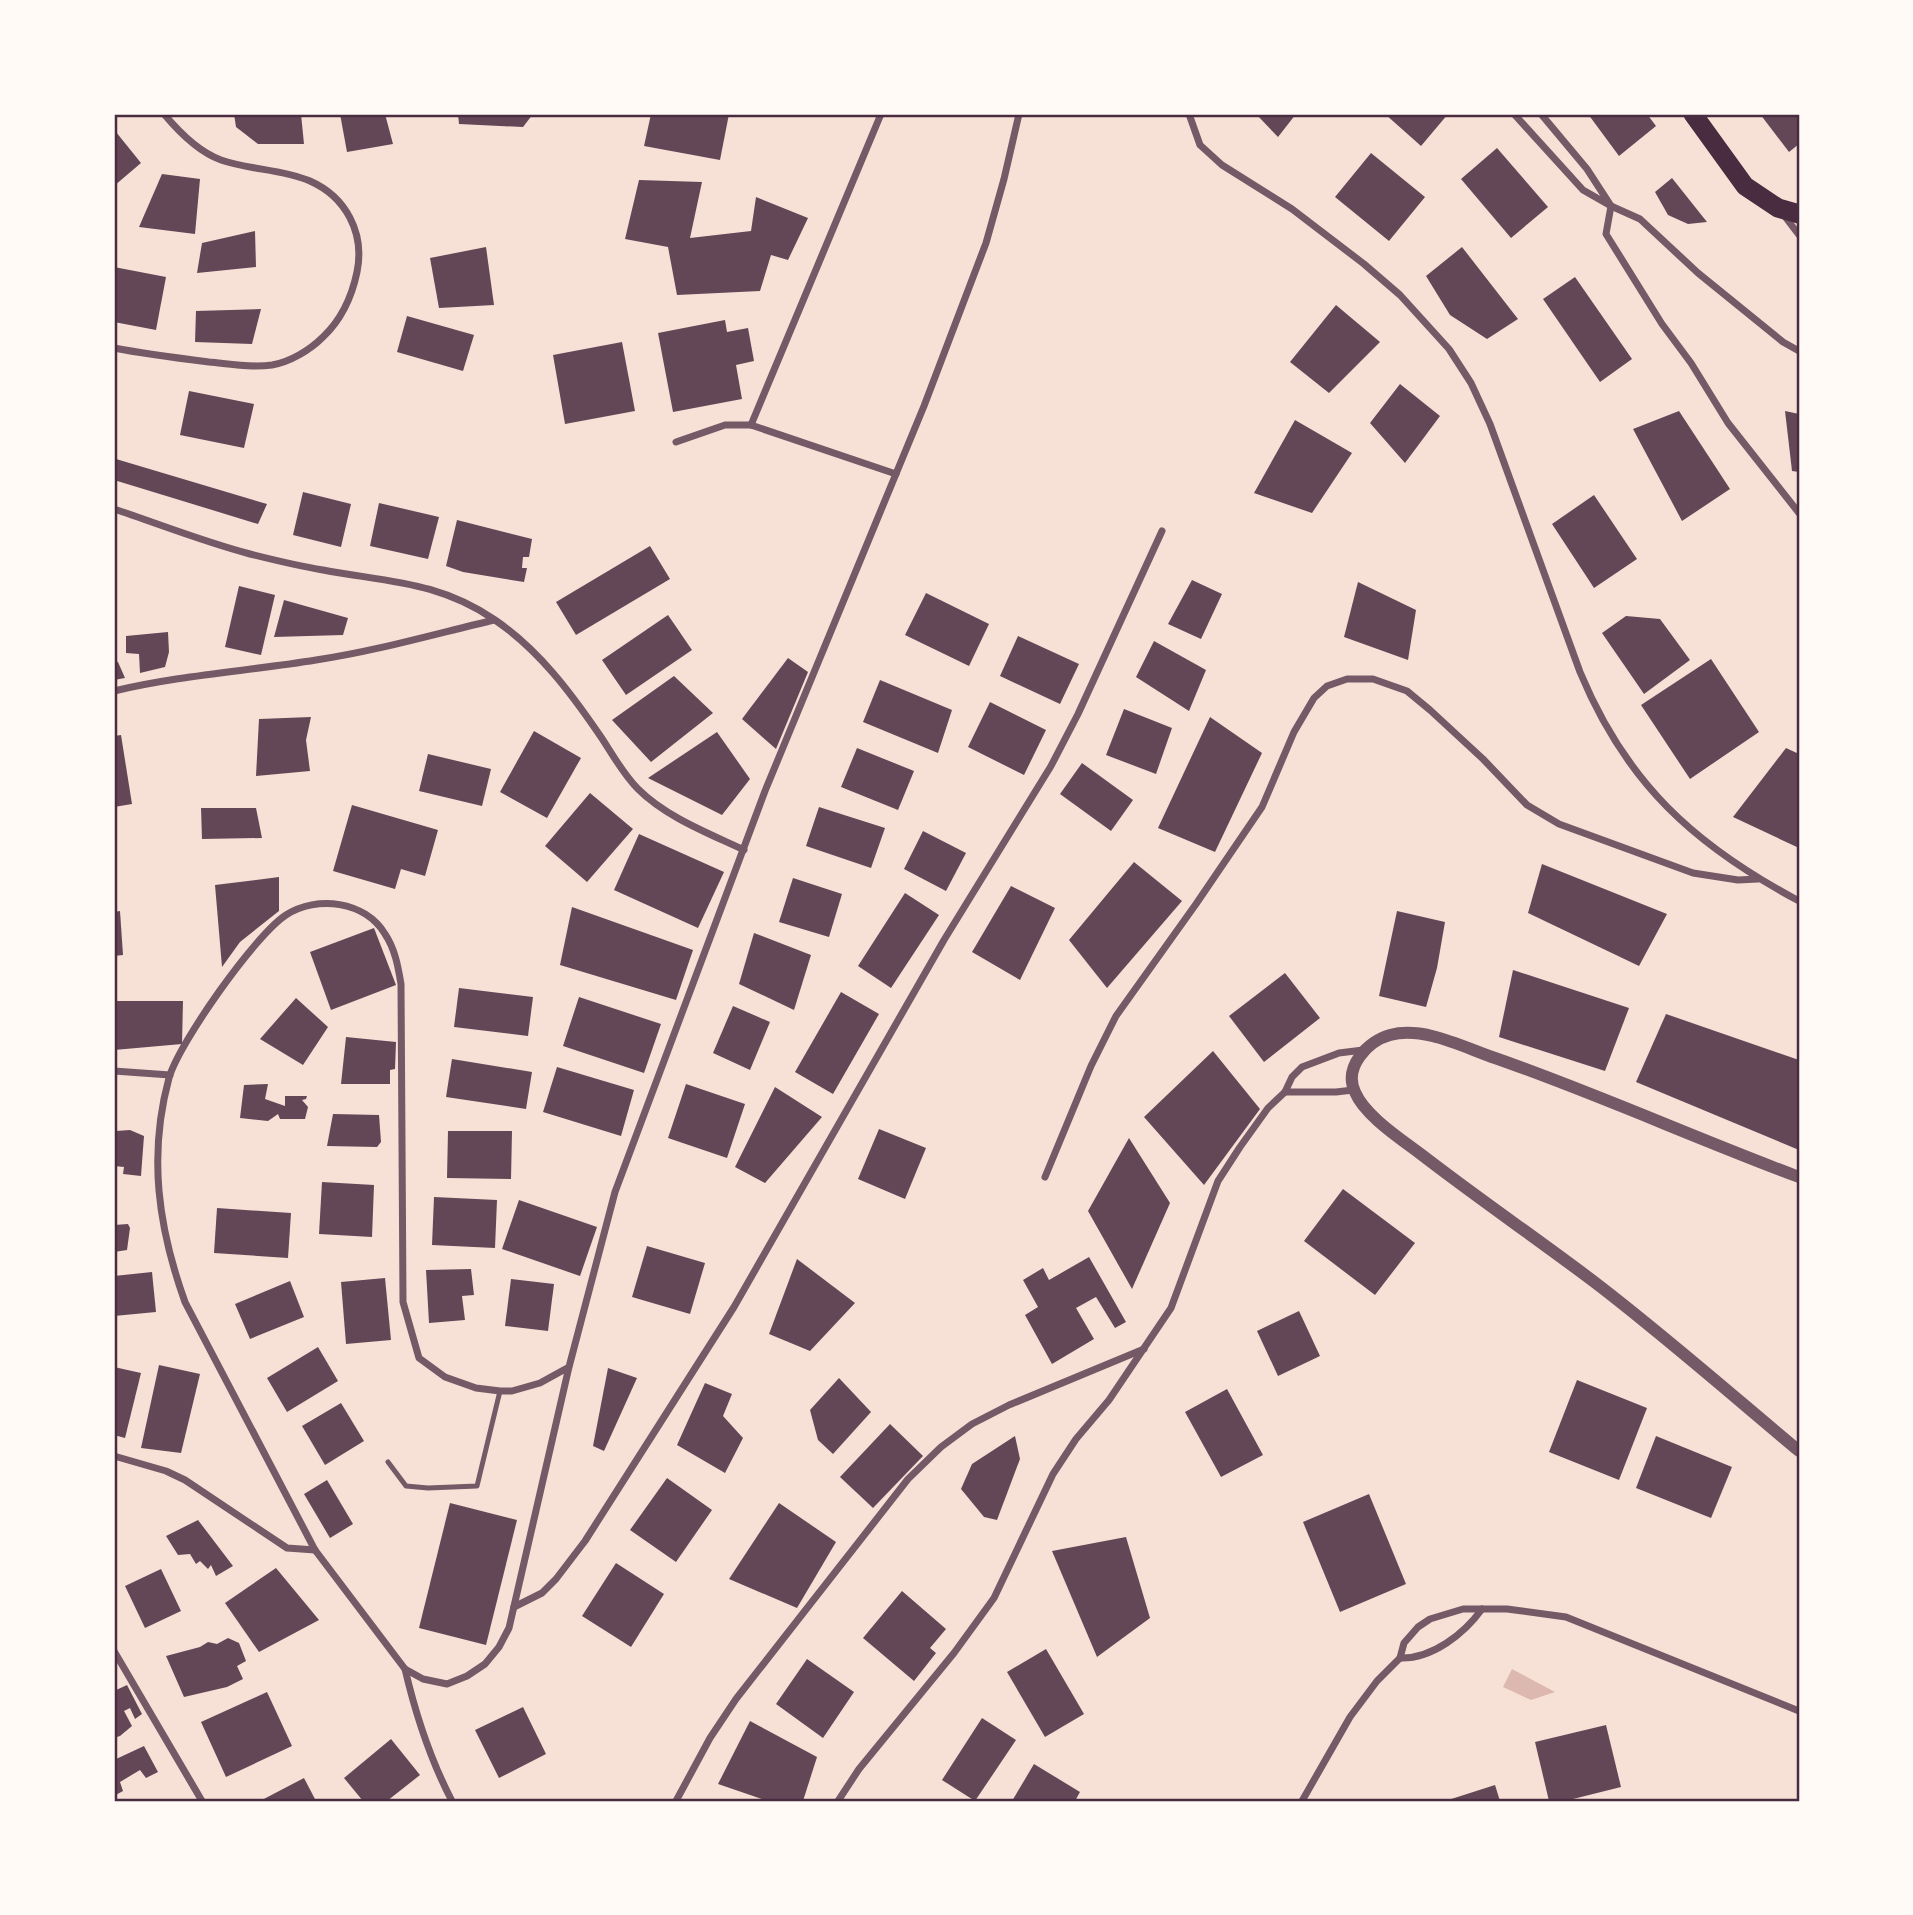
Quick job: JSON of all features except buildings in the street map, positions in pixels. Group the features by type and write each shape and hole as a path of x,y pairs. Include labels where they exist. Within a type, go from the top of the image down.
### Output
{"highway":[{"path":"1693,114 1745,186 1779,208 1799,214"}],"street":[{"path":"114,348 152,356 242,366 274,365 316,345 330,331 341,317 357,271 359,241 352,220 340,201 309,180 221,160 204,152 164,114"},
{"path":"751,425 881,114"},
{"path":"405,1669 423,1679 447,1684 467,1676 485,1664 499,1647 509,1628 569,1367 615,1192 765,791 896,474 986,243 1018,114"},
{"path":"1189,114 1200,145 1222,165 1292,209 1364,264 1400,295 1449,349 1471,383 1490,424 1594,707 1621,751 1668,810 1723,855 1758,879 1799,901"},
{"path":"1514,114 1583,190 1640,219 1698,272 1783,342 1799,351"},
{"path":"1541,114 1587,169 1611,206 1606,234 1662,324 1727,423 1799,513"},
{"path":"1779,208 1799,235"},
{"path":"676,442 725,425 751,425 896,474"},
{"path":"114,509 250,554 322,570 427,587 449,594 495,620 530,648 581,709 629,779 641,792 682,820 744,850"},
{"path":"514,1607 542,1593 585,1541 734,1307 944,940 1051,766 1078,714 1162,531"},
{"path":"114,691 159,680 341,656 495,620"},
{"path":"1045,1177 1091,1066 1116,1016 1262,807 1294,732 1314,698 1327,686 1347,679 1373,679 1407,691 1483,759 1527,805 1559,824 1693,873 1738,880 1758,879"},
{"path":"452,1801 437,1772 418,1722 405,1669 315,1550 184,1302 162,1228 158,1177 162,1112 170,1075 192,1034 245,957 276,923 288,914 313,904 340,904 365,913 384,932 396,956 401,984 403,1302 419,1358 445,1377 476,1388 500,1391 512,1391 540,1383 569,1367"},
{"path":"1799,1177 1741,1156 1563,1082 1436,1037 1403,1031 1380,1037 1363,1050 1354,1069 1353,1090 1363,1106 1399,1138 1598,1285 1799,1451"},
{"path":"838,1801 859,1769 954,1653 994,1598 1053,1474 1076,1439 1109,1400 1171,1308 1218,1181 1240,1147 1302,1067 1339,1053 1363,1050"},
{"path":"114,1071 170,1075"},
{"path":"1285,1092 1336,1093 1353,1090"},
{"path":"677,1801 710,1738 736,1699 908,1479 941,1447 972,1424 1009,1405 1145,1348"},
{"path":"114,1456 149,1465 185,1480 287,1548 315,1550"},
{"path":"1302,1801 1350,1717 1377,1681 1400,1658 1404,1643 1430,1619 1463,1609 1507,1609 1566,1618 1799,1711"},
{"path":"1400,1658 1420,1657 1433,1651 1471,1625 1482,1609"},
{"path":"114,1651 202,1801"}],"lane":[{"path":"388,1462 406,1486 477,1486 500,1391"}],"shaded area":[{"path":"1512,1669 1555,1692 1531,1700 1503,1687"}]}
